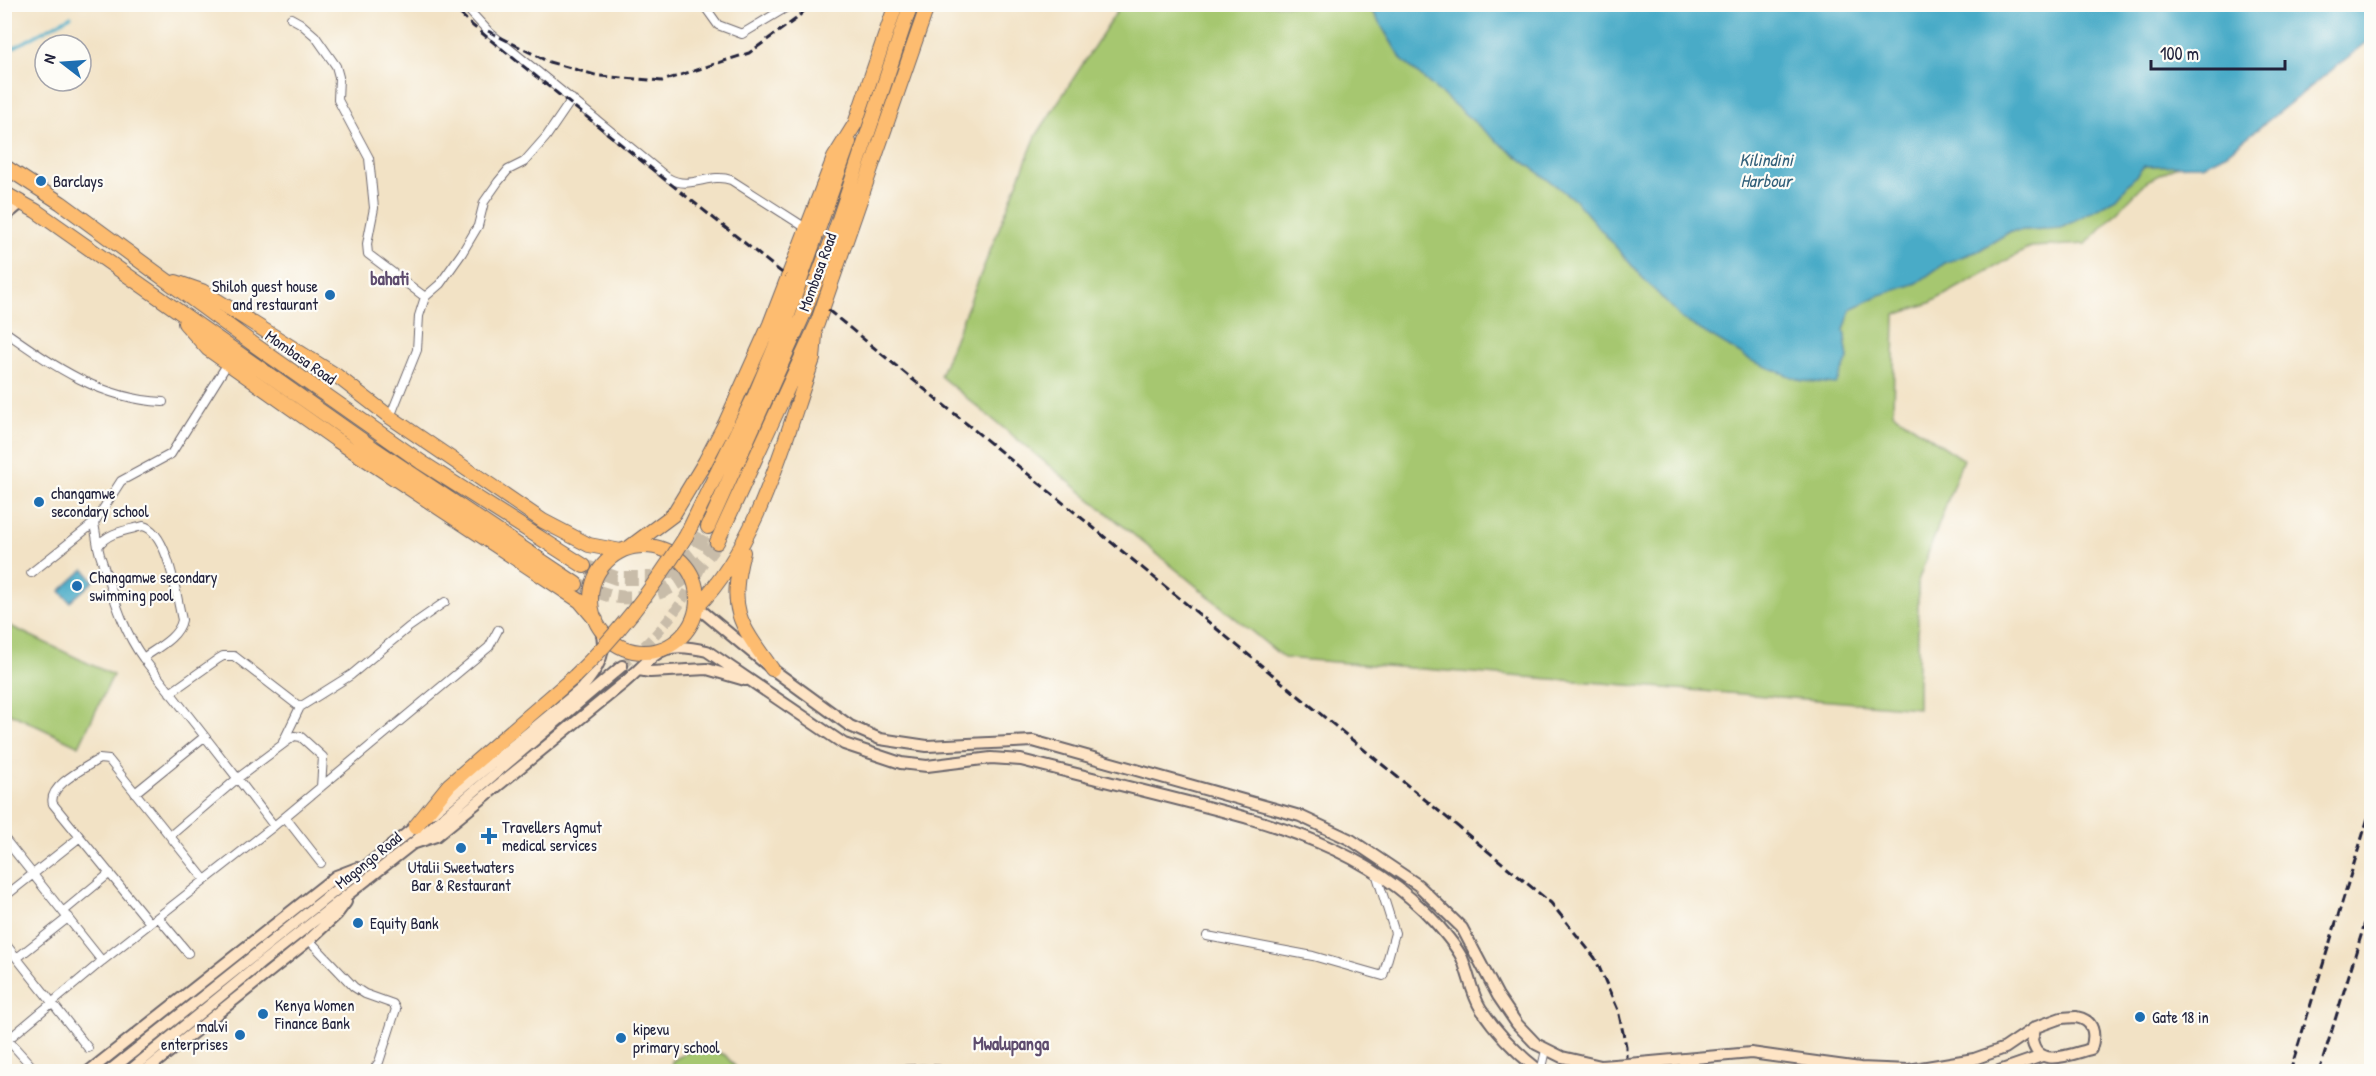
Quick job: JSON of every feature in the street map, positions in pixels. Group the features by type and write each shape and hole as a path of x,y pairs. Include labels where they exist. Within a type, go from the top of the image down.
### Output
{"highway":[{"path":"415,827 449,785 608,645 662,575 687,536 755,395 784,326 896,4"},
{"name":"Mombasa Road","path":"708,526 802,318 834,234 911,4"},
{"name":"Mombasa Road","path":"717,542 816,324 928,4"},
{"path":"598,625 591,605 594,580 605,563 673,515 705,462 766,334 834,158 855,124"},
{"name":"Mombasa Road","path":"4,166 61,203 421,462 584,566"},
{"name":"Mombasa Road","path":"4,193 373,448 576,584"},
{"path":"162,277 202,291 337,376 390,417 543,521 590,545 625,549 647,545 664,549 679,558 690,572 696,587 697,607 692,623 681,637 667,647 651,652 633,651 617,645 580,602 338,441 208,349 170,306"},
{"path":"697,607 716,587 747,535 774,470 813,358 816,324"},
{"path":"747,535 736,579 736,604 744,630 772,669"}],"main road":[{"path":"4,217 21,203"},
{"path":"697,607 772,669 850,726 880,739 927,746 1033,741 1300,816 1351,840 1418,885 1462,928 1498,996 1517,1024 1536,1044 1562,1057 1601,1066 1750,1053 1860,1068 1909,1070 1974,1059 2005,1048 2036,1027 2061,1018 2076,1017 2088,1022 2094,1031 2091,1049 2055,1059 2042,1056 1996,1071"},
{"name":"Magongo Road","path":"108,1071 415,827 581,689 594,674 602,654 604,639 598,625"},
{"path":"412,844 436,836 667,647 686,646 707,651 805,720 844,744 901,763 927,766 991,758 1021,760 1254,819 1294,831 1327,845 1376,873 1407,895 1435,922 1461,956 1481,1009 1523,1058 1541,1071"},
{"name":"Magongo Road","path":"128,1071 412,844 622,666"},
{"path":"639,670 650,672 707,669 754,683"},
{"path":"88,1071 336,876 366,865"},
{"path":"144,1071 309,940 336,914 353,892"},
{"path":"2036,1027 2033,1032 2033,1044 2042,1056"}],"street":[{"path":"463,4 489,32 674,181 694,184 717,178 731,180 806,228"},
{"path":"703,4 718,26 742,34 792,4"},
{"path":"291,18 315,36 336,66 339,77 338,100 369,158 374,208 367,244 368,254 425,297"},
{"path":"390,417 417,350 419,316 425,297 441,284 462,253 478,226 484,202 498,182 508,170 524,162 546,137 572,99"},
{"path":"4,331 60,370 95,388 133,399 163,402"},
{"path":"32,573 94,523 121,481 171,454 228,363"},
{"path":"94,523 100,555 132,641 274,826"},
{"path":"99,547 103,540 111,535 143,526 152,531 168,562 182,620 181,627 170,639 143,658"},
{"path":"283,742 300,707 351,675 409,627 445,602"},
{"path":"36,1071 6,1041 102,961 285,818 489,647 498,630"},
{"path":"170,693 223,656 234,656 300,707"},
{"path":"170,836 238,778 283,742 294,736 299,735 321,755 323,765 321,787"},
{"path":"135,793 204,737"},
{"path":"150,923 52,800 58,786 99,759 106,758 205,880"},
{"path":"285,818 321,863"},
{"path":"4,897 80,837"},
{"path":"4,838 67,914 102,961"},
{"path":"17,958 110,873"},
{"path":"1208,936 1313,956 1383,976 1395,933 1376,873"},
{"path":"158,917 188,953"},
{"path":"309,940 354,987 365,994 393,1004 396,1009 379,1062 372,1071"},
{"path":"4,942 88,1048"},
{"path":"1541,1071 1546,1050"},
{"path":"891,1071 942,1069 953,1071"}],"green space":[{"path":"1121,5 1369,5 1402,60 1493,138 1576,201 1642,277 1848,359 1844,330 1851,309 1880,295 1917,283 1945,263 1978,251 2011,231 2061,228 2117,198 2144,166 2179,165 2147,181 2086,244 2031,247 1930,303 1895,315 1893,413 1963,459 1918,581 1918,708 1284,658 940,376 1036,136"},
{"path":"4,623 113,675 79,746 5,711"},
{"path":"698,1046 725,1055 739,1071 671,1071 672,1061"}],"water":[{"name":"Kilindini Harbour","path":"2371,4 2371,39 2227,153 2203,165 2144,166 2117,198 2061,228 2011,231 1978,251 1945,263 1917,283 1880,295 1851,309 1844,330 1848,359 1836,384 1802,381 1752,361 1682,319 1576,201 1493,138 1402,60 1369,5"},
{"name":"Changamwe secondary swimming pool","path":"84,569 94,581 70,602 60,591"}],"waterway":[{"path":"4,53 71,16"}],"tunnel":[{"path":"584,566 616,578 652,578 673,570 694,553 708,527"},
{"path":"576,584 612,596 629,598 659,592 685,578 697,568 717,542"},
{"path":"622,666 648,642 679,606 704,561"}],"railway":[{"path":"450,4 473,26 786,276"},
{"path":"488,31 549,62 599,76 662,81 749,53 796,19 811,4"},
{"path":"828,310 1551,903 1595,958 1618,1010 1626,1046 1626,1072"},
{"path":"2290,1072 2372,805"},
{"path":"2319,1072 2372,900"}],"place":[{"name":"Barclays","path":"41,181"},
{"name":"Shiloh guest house and restaurant","path":"330,295"},
{"name":"changamwe secondary school","path":"39,502"},
{"name":"Changamwe secondary swimming pool","path":"77,586"},
{"name":"Travellers Agmut medical services","path":"489,836"},
{"name":"Utalii Sweetwaters Bar & Restaurant","path":"461,848"},
{"name":"Equity Bank","path":"358,923"},
{"name":"Kenya Women Finance Bank","path":"263,1014"},
{"name":"Gate 18 in","path":"2140,1017"},
{"name":"malvi enterprises","path":"240,1035"},
{"name":"kipevu primary school","path":"621,1038"}],"district":[{"name":"bahati","path":"390,278"},
{"name":"Mwalupanga","path":"1011,1043"}]}
